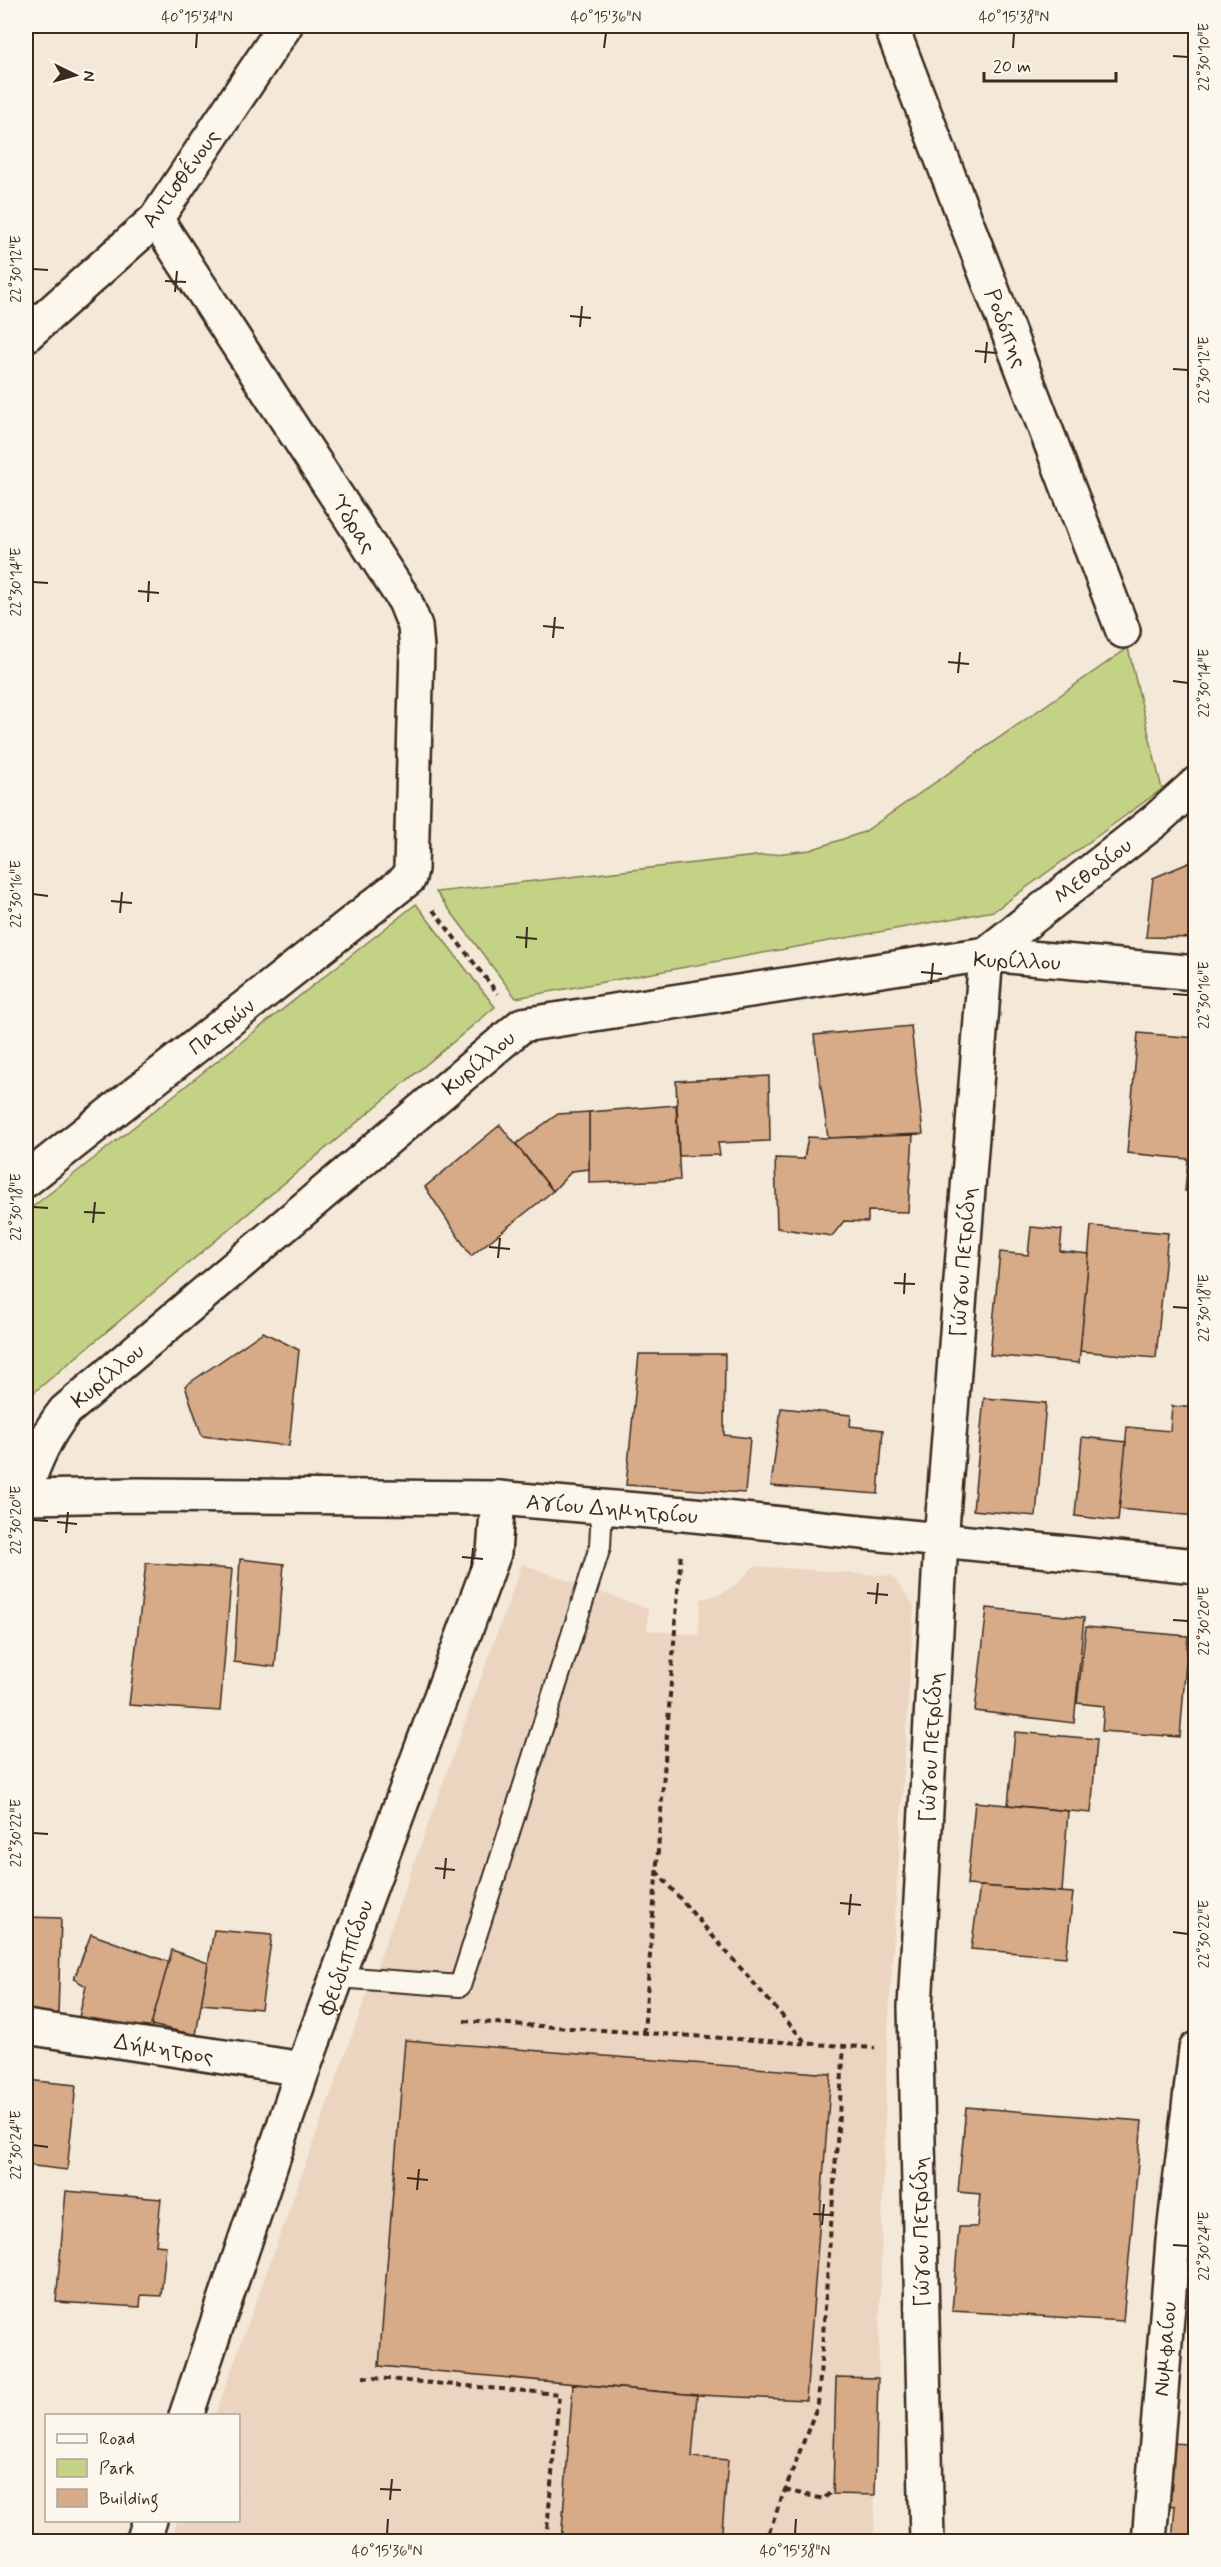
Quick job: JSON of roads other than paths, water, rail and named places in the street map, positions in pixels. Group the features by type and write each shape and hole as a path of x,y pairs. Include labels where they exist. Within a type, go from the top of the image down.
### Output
{"street":[{"name":"Αντισθένους","path":"26,335 156,219 285,26"},
{"name":"Ροδόπης","path":"891,26 1123,631"},
{"name":"Ύδρας","path":"156,219 405,601 415,626 417,649 410,873"},
{"name":"Μεθοδίου","path":"986,954 1156,820 1196,784"},
{"name":"Πατρών","path":"26,1180 410,873"},
{"name":"Κυρίλλου","path":"26,1488 34,1461 48,1432 66,1411 522,1025 986,954 1196,973"},
{"name":"Γώγου Πετρίδη","path":"927,2541 915,2007 941,1541 986,954"},
{"name":"Αγίου Δημητρίου","path":"26,1497 138,1495 498,1498 684,1514 1196,1566"},
{"name":"Φειδιππίδου","path":"186,2414 303,2069 494,1553 498,1498"},
{"name":"Δήμητρος","path":"26,2027 303,2069"},
{"name":"Νυμφαίου","path":"1149,2541 1184,2243 1196,2049"},
{"path":"143,2541 149,2522"}],"lane":[{"path":"338,1977 460,1986 600,1547 602,1507"}]}
